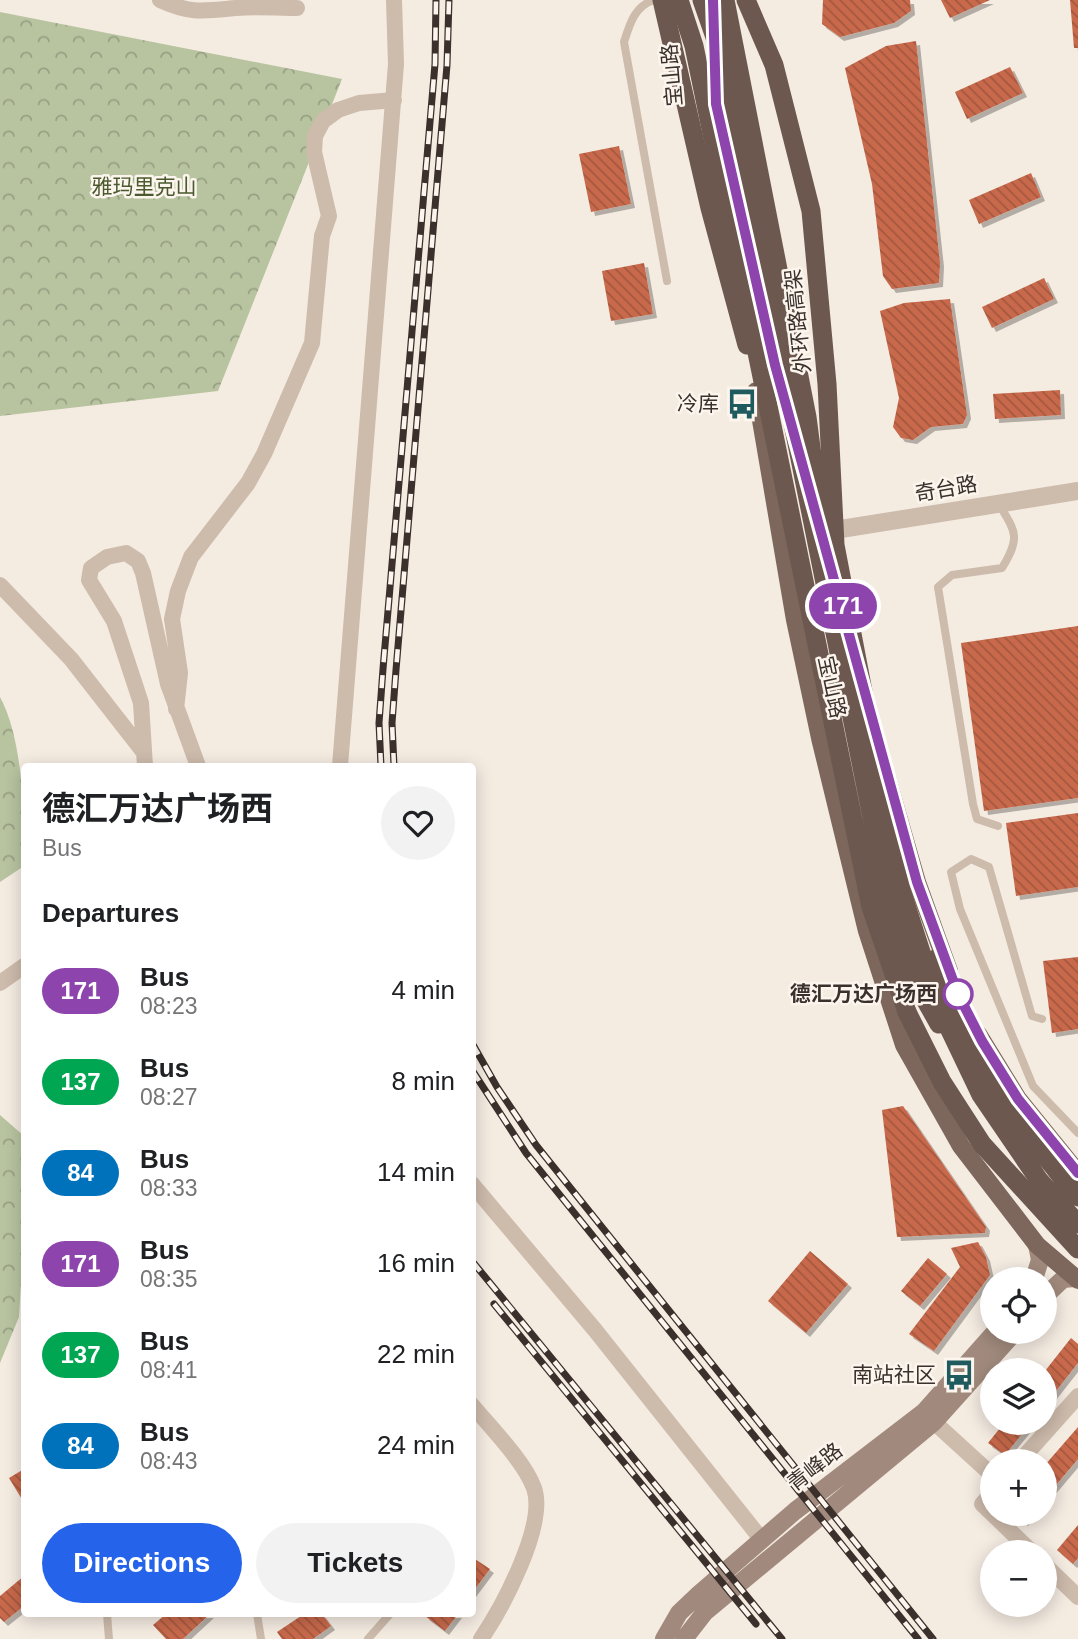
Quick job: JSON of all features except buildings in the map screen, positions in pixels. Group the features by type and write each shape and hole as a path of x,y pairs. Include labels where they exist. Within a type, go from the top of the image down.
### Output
{"highway":[{"path":"662,0 710,208 750,354"},
{"path":"679,0 694,46 871,907 907,1012 942,1082 982,1144 1078,1249"},
{"path":"702,0 721,67 889,902 917,985 960,1060 1048,1183 1078,1218"},
{"path":"725,0 807,416 822,532"},
{"name":"外环路高架","path":"747,0 774,65 811,211 827,384 835,545 901,890 938,1004 981,1095 1040,1180 1078,1224"},
{"name":"外环路高架","path":"760,0 781,50 818,196 835,370 845,530 909,876 951,999 990,1078 1035,1145 1078,1196"}],"main road":[{"name":"宝山路","path":"688,0 699,112 750,354 795,620 817,724 879,969 904,1045 955,1135 1037,1245 1077,1279"},
{"name":"宝山路","path":"713,0 716,104 775,365 917,882 958,994 1018,1099 1078,1172"},
{"path":"1037,1245 1040,1260 1038,1267"},
{"path":"1057,1285 1063,1279 1077,1279"},
{"name":"青峰路","path":"664,1639 679,1613 762,1540 929,1417 986,1344"},
{"name":"青峰路","path":"684,1639 705,1612 929,1417 1003,1344"}],"street":[{"path":"160,0 180,9 207,13 237,7 297,8"},
{"path":"340,763 394,100 394,0"},
{"path":"176,709 180,673 172,618 183,579 191,558 248,483 264,454 312,343 323,236 330,215 314,152 315,136 323,121 338,110 359,103 394,100"},
{"name":"奇台路","path":"822,532 1078,491"},
{"path":"145,759 141,703 114,621 89,580 91,568 107,557 126,553 138,561 176,709 197,763"},
{"path":"0,585 71,659 145,759"},
{"path":"0,982 21,968"},
{"path":"476,1189 595,1330 762,1540"},
{"path":"1031,1449 1078,1396"},
{"path":"476,1410 534,1486 537,1504 535,1524 500,1612 481,1639"},
{"path":"929,1417 980,1464"},
{"path":"1005,1526 1020,1540"},
{"path":"1057,1576 1078,1597"}],"lane":[{"path":"654,0 644,3 632,19 624,42 667,281"},
{"path":"998,503 1015,531 1014,549 1002,568 952,575 938,587 973,804 977,818 998,826"},
{"path":"1042,1019 1032,1016 989,867 971,859 951,872 960,909 1034,1086 1078,1133"},
{"path":"107,1617 109,1639"},
{"path":"257,1617 261,1639"},
{"path":"368,1639 387,1617"}],"green space":[{"name":"雅玛里克山","path":"0,12 342,79 218,391 0,416"},
{"path":"0,697 14,734 21,779 21,868 0,882"},
{"path":"0,1115 21,1133 21,1282 19,1317 0,1363"}],"railway":[{"path":"381,763 379,723 435,64 436,0"},
{"path":"394,763 392,723 447,65 449,0"},
{"path":"476,1050 536,1145 933,1639"},
{"path":"476,1076 526,1153 918,1639"},
{"path":"476,1266 782,1639"},
{"path":"494,1304 756,1624"}],"bus line":[{"name":"171","path":"713,0 716,104 775,365 917,882 958,994 982,1041 1018,1099 1078,1173"}],"place":[{"name":"冷库","path":"742,404"},
{"name":"德汇万达广场西","path":"958,994"},
{"name":"南站社区","path":"959,1375"}]}
